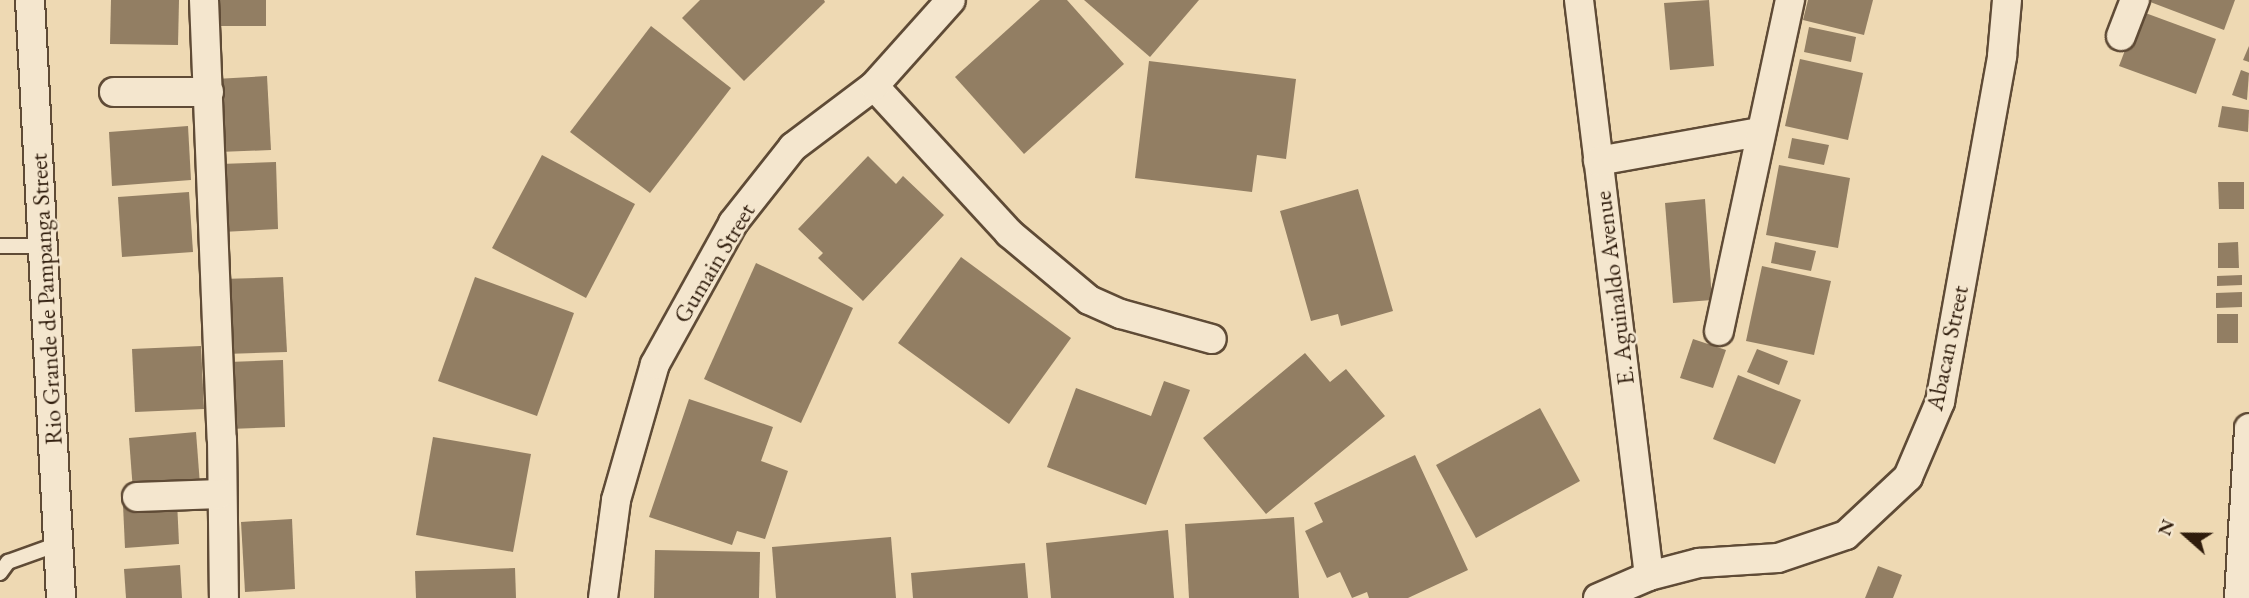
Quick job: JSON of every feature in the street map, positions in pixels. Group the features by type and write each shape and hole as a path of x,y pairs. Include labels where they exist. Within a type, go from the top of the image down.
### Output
{"street":[{"name":"Rio Grande de Pampanga Street","path":"30,0 61,598"},
{"path":"204,0 222,439 220,494 224,598"},
{"name":"Gumain Street","path":"603,598 616,500 655,364 733,223 793,147 874,86 951,0"},
{"name":"E. Aguinaldo Avenue","path":"1579,0 1649,576"},
{"path":"1719,331 1759,132 1790,0"},
{"name":"Abacan Street","path":"1598,598 1649,576 1699,563 1778,558 1846,535 1908,477 1940,402 2002,56 2007,0"},
{"path":"2121,36 2135,0"},
{"path":"874,86 1009,233 1089,300 1121,314 1212,339"},
{"path":"114,92 209,92"},
{"path":"1598,161 1759,132"},
{"path":"2239,598 2249,428"},
{"path":"137,497 220,494"}],"lane":[{"path":"0,246 43,246"},
{"path":"0,573 8,562 58,544"}],"building":[{"path":"111,0 179,0 178,45 110,44"},
{"path":"211,0 266,0 266,26 211,26"},
{"path":"700,0 825,2 744,81 682,18"},
{"path":"1040,0 1067,0 1124,64 1024,154 955,77"},
{"path":"1084,0 1199,0 1150,57"},
{"path":"1709,0 1714,66 1670,70 1664,3"},
{"path":"1808,0 1873,0 1864,35 1803,20"},
{"path":"2145,0 2235,0 2224,30"},
{"path":"2140,11 2216,39 2196,94 2119,66"},
{"path":"651,26 731,88 650,193 570,132"},
{"path":"1809,27 1856,37 1851,62 1804,52"},
{"path":"2249,46 2249,62 2243,60"},
{"path":"1800,59 1863,73 1848,140 1785,126"},
{"path":"1149,61 1296,79 1286,159 1257,155 1252,192 1135,178"},
{"path":"2241,70 2249,73 2247,100 2232,95"},
{"path":"267,76 271,150 219,152 215,79"},
{"path":"2222,106 2249,110 2248,132 2218,127"},
{"path":"188,126 191,180 112,186 109,132"},
{"path":"1792,138 1829,145 1824,165 1788,158"},
{"path":"542,155 635,204 586,298 492,248"},
{"path":"868,156 896,184 903,176 944,215 863,301 818,258 823,253 798,229"},
{"path":"276,162 278,229 222,232 220,164"},
{"path":"1779,165 1850,178 1838,248 1766,235"},
{"path":"2218,182 2244,182 2244,209 2219,209"},
{"path":"1358,189 1393,311 1341,326 1338,314 1311,321 1280,211"},
{"path":"189,192 193,252 122,257 118,197"},
{"path":"1705,199 1712,300 1673,303 1665,203"},
{"path":"1775,242 1816,251 1811,271 1771,263"},
{"path":"2238,242 2239,268 2218,268 2218,243"},
{"path":"961,257 1071,338 1009,424 898,343"},
{"path":"756,263 853,308 801,423 704,379"},
{"path":"1762,266 1831,281 1814,355 1746,341"},
{"path":"2242,275 2242,285 2217,286 2217,276"},
{"path":"283,277 287,352 225,354 222,279"},
{"path":"475,277 574,313 537,416 438,381"},
{"path":"2242,292 2242,307 2216,308 2216,293"},
{"path":"2217,314 2238,314 2238,343 2217,343"},
{"path":"1693,339 1726,350 1713,388 1680,378"},
{"path":"201,346 204,409 135,412 132,349"},
{"path":"1757,349 1788,361 1779,385 1747,372"},
{"path":"1305,353 1330,382 1346,369 1385,416 1266,514 1203,438"},
{"path":"283,360 285,427 229,429 228,362"},
{"path":"1738,375 1801,400 1775,464 1713,439"},
{"path":"1164,381 1190,390 1146,505 1047,467 1076,388 1151,416"},
{"path":"689,399 773,427 761,461 788,471 765,539 737,531 732,545 649,517"},
{"path":"1540,408 1580,481 1476,538 1436,465"},
{"path":"196,432 200,485 133,491 129,438"},
{"path":"433,437 531,454 513,552 416,535"},
{"path":"1415,455 1468,570 1408,598 1369,598 1367,592 1352,598 1340,572 1327,578 1305,531 1323,522 1314,503"},
{"path":"177,501 179,544 125,548 123,505"},
{"path":"1294,517 1299,598 1189,598 1185,524"},
{"path":"292,519 295,589 245,592 241,522"},
{"path":"1168,530 1174,598 1051,598 1046,543"},
{"path":"891,537 896,598 776,598 772,547"},
{"path":"655,550 760,552 759,598 654,598"},
{"path":"1025,563 1028,598 913,598 911,573"},
{"path":"180,565 182,598 126,598 124,569"},
{"path":"1878,566 1902,575 1893,598 1865,598"},
{"path":"515,568 516,598 416,598 415,571"}]}
